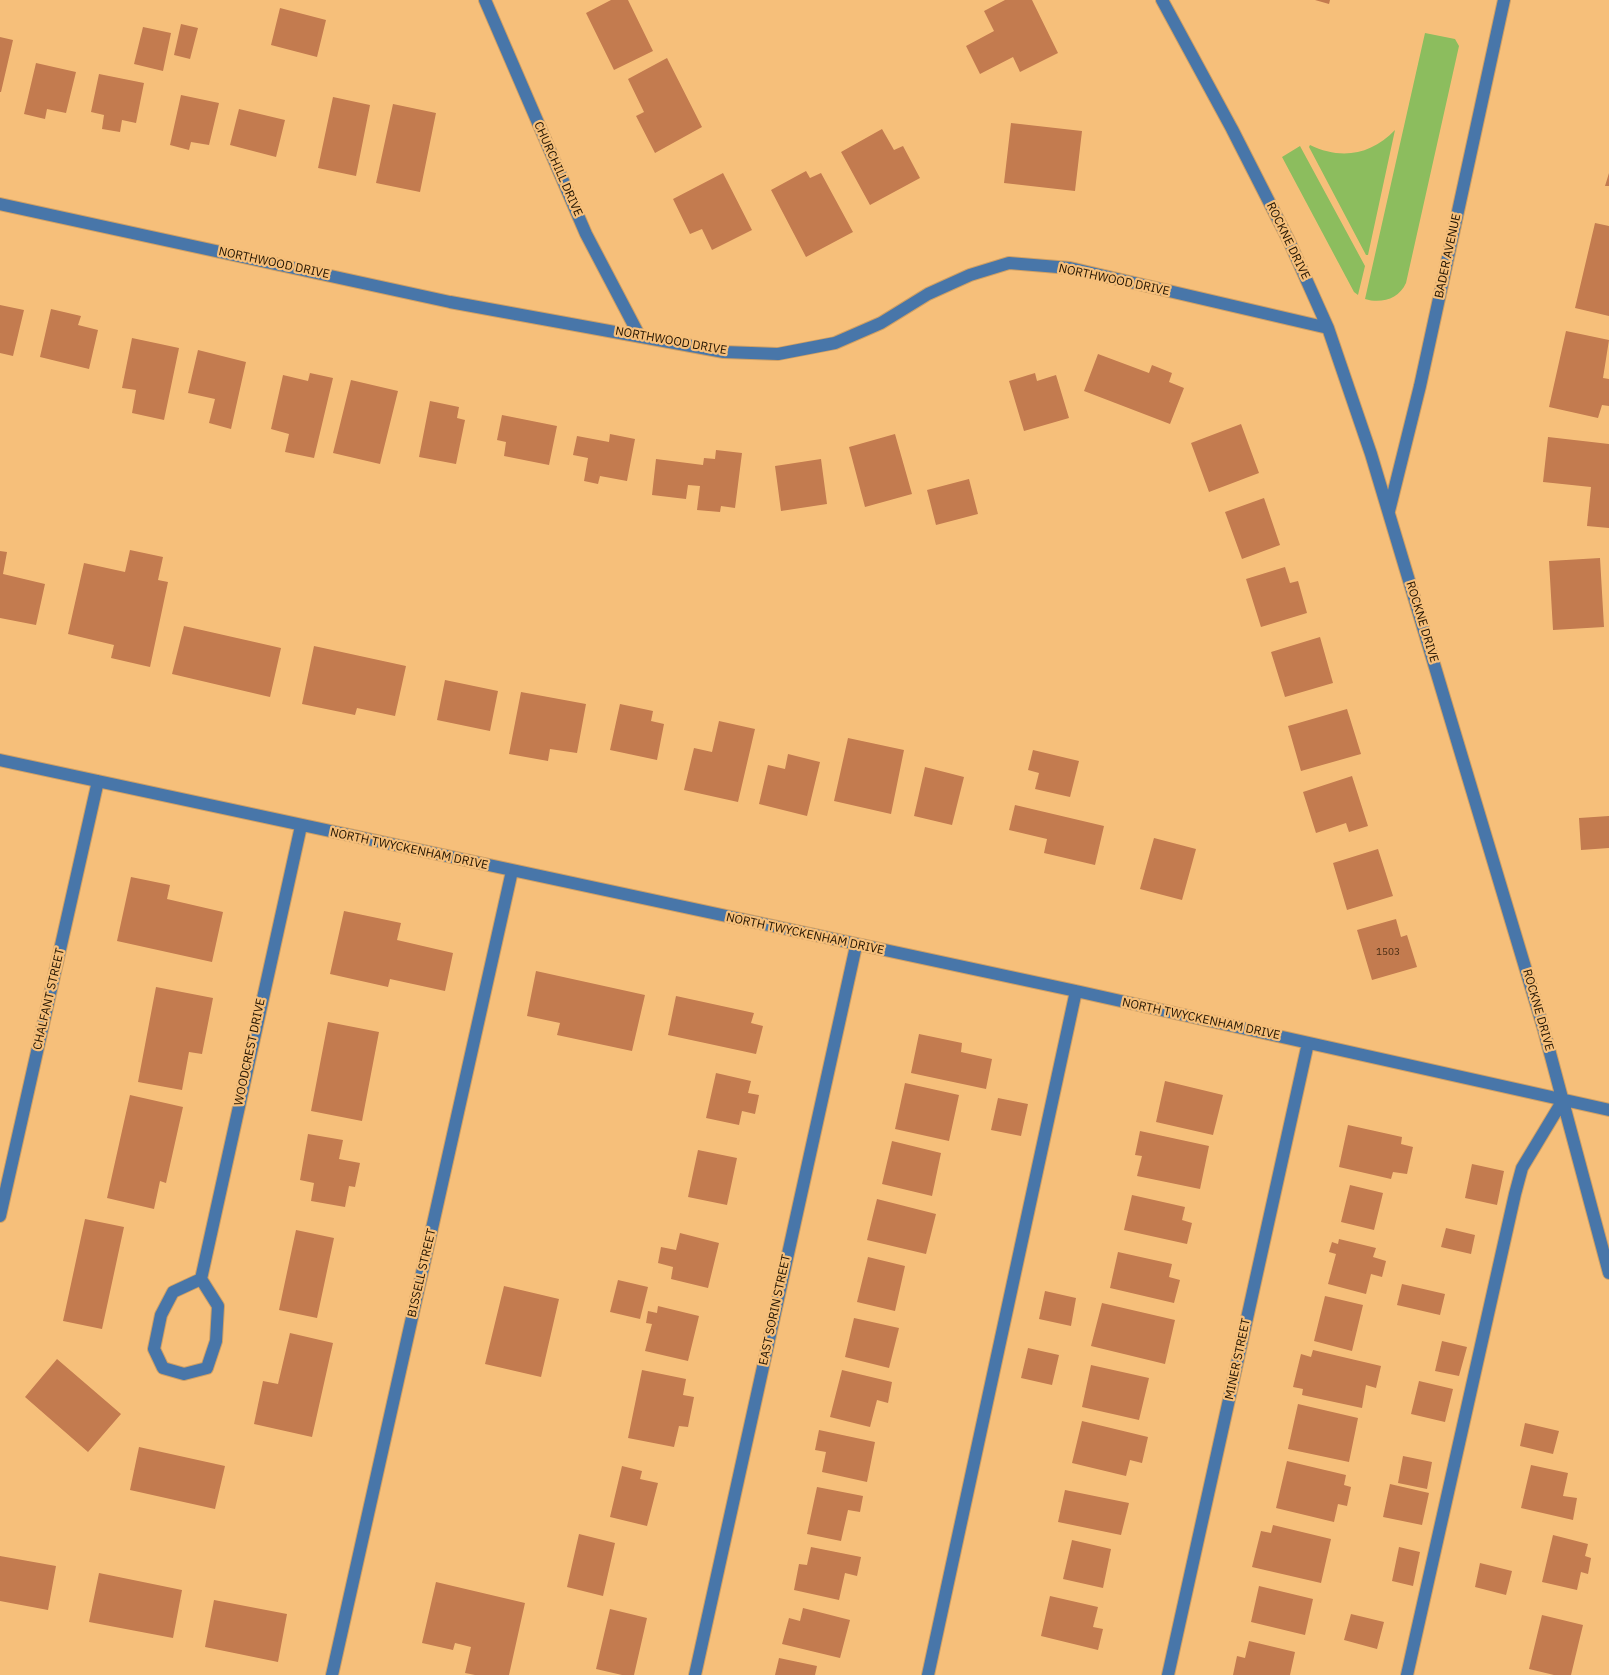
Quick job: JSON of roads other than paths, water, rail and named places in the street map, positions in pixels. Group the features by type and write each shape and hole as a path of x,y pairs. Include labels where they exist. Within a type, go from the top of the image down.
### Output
{"street":[{"name":"CHURCHILL DRIVE","path":"486,0 586,234 639,335"},
{"name":"ROCKNE DRIVE","path":"1162,0 1232,129 1289,241 1328,328 1389,511 1543,1027 1609,1273"},
{"name":"BADER AVENUE","path":"1389,511 1420,386 1504,0"},
{"name":"NORTHWOOD DRIVE","path":"0,204 450,302 724,352 778,354 825,345 881,323 928,294 970,275 1009,263 1070,268 1328,328"},
{"name":"NORTH TWYCKENHAM DRIVE","path":"0,760 1076,992 1609,1110"},
{"name":"CHALFANT STREET","path":"0,1216 98,781"},
{"name":"WOODCREST DRIVE","path":"201,1279 300,826"},
{"name":"BISSELL STREET","path":"332,1675 512,871"},
{"name":"EAST SORIN STREET","path":"694,1675 856,946"},
{"path":"928,1675 1076,992"},
{"name":"MINER STREET","path":"1168,1675 1308,1043"},
{"path":"1407,1675 1522,1168 1563,1100"},
{"path":"201,1279 218,1306 216,1341 207,1368 184,1374 162,1368 154,1349 161,1315 173,1292 201,1279"}]}
